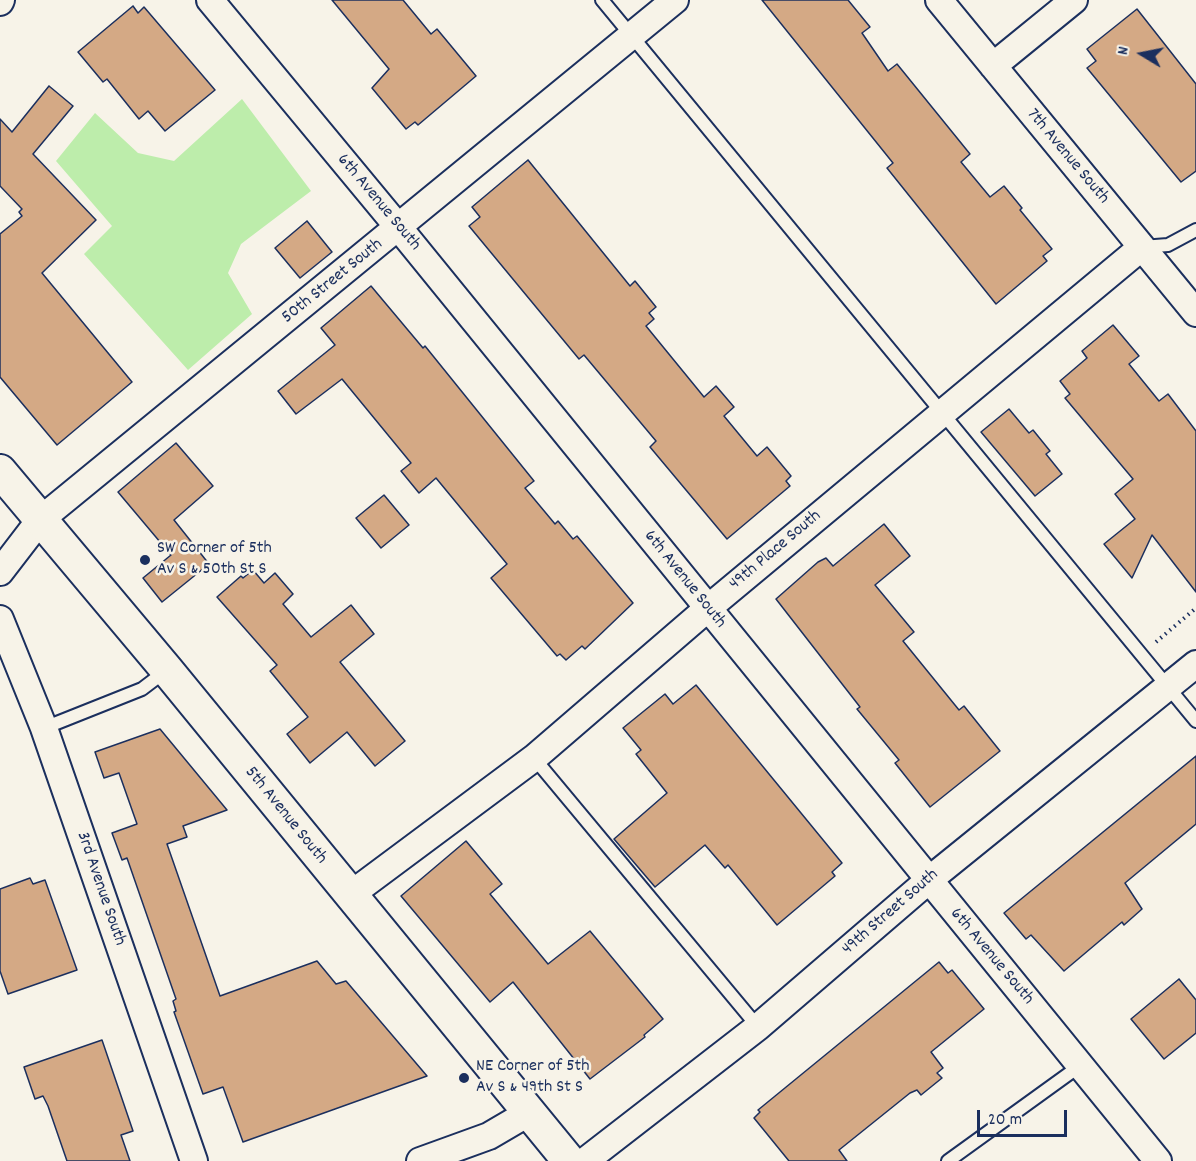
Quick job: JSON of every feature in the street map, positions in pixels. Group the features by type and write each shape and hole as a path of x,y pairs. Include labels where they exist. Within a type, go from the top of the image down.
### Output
{"street":[{"name":"6th Avenue South","path":"210,0 399,228 1158,1161"},
{"name":"50th Street South","path":"0,572 40,520 675,0"},
{"name":"7th Avenue South","path":"939,0 1196,313"},
{"path":"993,66 1074,0"},
{"name":"49th Place South","path":"350,895 534,758 707,609 1142,247"},
{"name":"5th Avenue South","path":"0,471 167,670 570,1161"},
{"name":"3rd Avenue South","path":"0,619 44,728 194,1161"},
{"name":"49th Street South","path":"585,1161 758,1027 928,880 1196,664"},
{"path":"420,1161 489,1136 530,1112"}],"lane":[{"path":"602,0 1196,721"},
{"path":"1142,247 1168,245 1196,230"},
{"path":"44,728 142,689 167,670"},
{"path":"534,758 758,1027"},
{"path":"948,1161 1081,1065"}],"path":[{"path":"1141,654 1196,608"}],"green space":[{"path":"242,99 311,191 241,244 228,273 252,314 188,370 84,254 112,226 56,161 95,113 138,153 174,161"}],"building":[{"path":"332,0 403,0 431,34 437,29 476,76 418,125 415,122 406,129 372,88 389,69"},
{"path":"762,0 848,0 870,27 862,33 888,71 897,64 970,154 961,162 990,197 1004,186 1022,208 1020,210 1052,249 1043,256 1047,261 996,304 887,168 893,163"},
{"path":"133,6 138,13 144,7 215,90 165,131 148,111 139,119 107,79 103,82 78,52"},
{"path":"1137,9 1196,84 1196,171 1181,182 1087,68 1096,61 1087,49"},
{"path":"49,86 73,106 33,154 96,220 42,273 132,382 57,445 0,377 0,234 22,216 19,212 22,209 0,186 0,119 12,132"},
{"path":"528,160 630,286 635,281 656,307 649,313 654,319 646,326 704,397 716,386 734,407 724,416 757,456 767,447 791,476 786,481 790,486 727,539 650,447 656,441 584,355 579,359 469,226 480,217 472,207"},
{"path":"307,221 332,252 300,278 275,248"},
{"path":"371,286 423,348 425,346 534,481 525,488 555,524 558,521 573,539 577,536 633,603 585,649 582,646 566,660 560,654 557,656 491,578 507,564 436,478 419,493 401,471 411,463 342,379 296,414 278,391 335,345 321,328"},
{"path":"1113,325 1139,356 1129,364 1159,401 1168,394 1196,431 1196,592 1152,535 1132,578 1104,544 1135,519 1115,494 1133,479 1065,398 1070,394 1060,381 1087,358 1082,351"},
{"path":"1009,409 1029,433 1033,430 1050,451 1046,454 1062,474 1035,496 981,432"},
{"path":"176,443 213,486 174,520 209,564 162,602 143,578 171,555 118,492"},
{"path":"384,495 409,525 381,548 356,518"},
{"path":"884,524 910,556 875,585 914,632 903,641 959,710 964,706 1000,751 930,807 895,763 899,760 857,709 860,707 776,599 818,562 826,558 833,566"},
{"path":"253,570 264,583 275,573 293,594 283,604 311,637 351,605 374,634 340,662 405,741 375,766 347,732 310,763 287,734 308,717 270,671 277,665 217,597 241,576 243,578"},
{"path":"696,685 842,863 832,872 835,876 777,925 728,865 725,868 705,845 655,887 614,839 667,793 636,754 641,750 623,728 665,694 673,704"},
{"path":"160,729 227,810 183,826 187,837 167,844 220,996 317,961 336,984 346,981 427,1076 243,1142 223,1087 203,1094 174,1012 176,1011 173,1001 176,999 127,858 122,860 112,833 137,824 119,773 104,778 95,752"},
{"path":"1196,756 1196,824 1125,883 1142,909 1124,925 1122,922 1064,971 1031,935 1026,939 1004,913"},
{"path":"466,841 502,884 490,894 548,964 590,931 663,1019 644,1035 645,1037 590,1079 513,982 490,1002 401,896"},
{"path":"30,878 33,884 45,880 77,970 8,994 0,971 0,889"},
{"path":"939,962 948,973 952,970 984,1009 931,1052 943,1068 937,1073 942,1078 921,1095 917,1090 910,1093 839,1150 847,1161 789,1161 754,1118 760,1112 758,1110"},
{"path":"1179,979 1196,1000 1196,1033 1164,1059 1131,1019"},
{"path":"102,1040 133,1131 121,1135 130,1161 67,1161 48,1106 43,1096 35,1099 24,1067"}],"place":[{"name":"SW Corner of 5th Av S & 50th St S","path":"145,560"},
{"name":"NE Corner of 5th Av S & 49th St S","path":"464,1078"}]}
